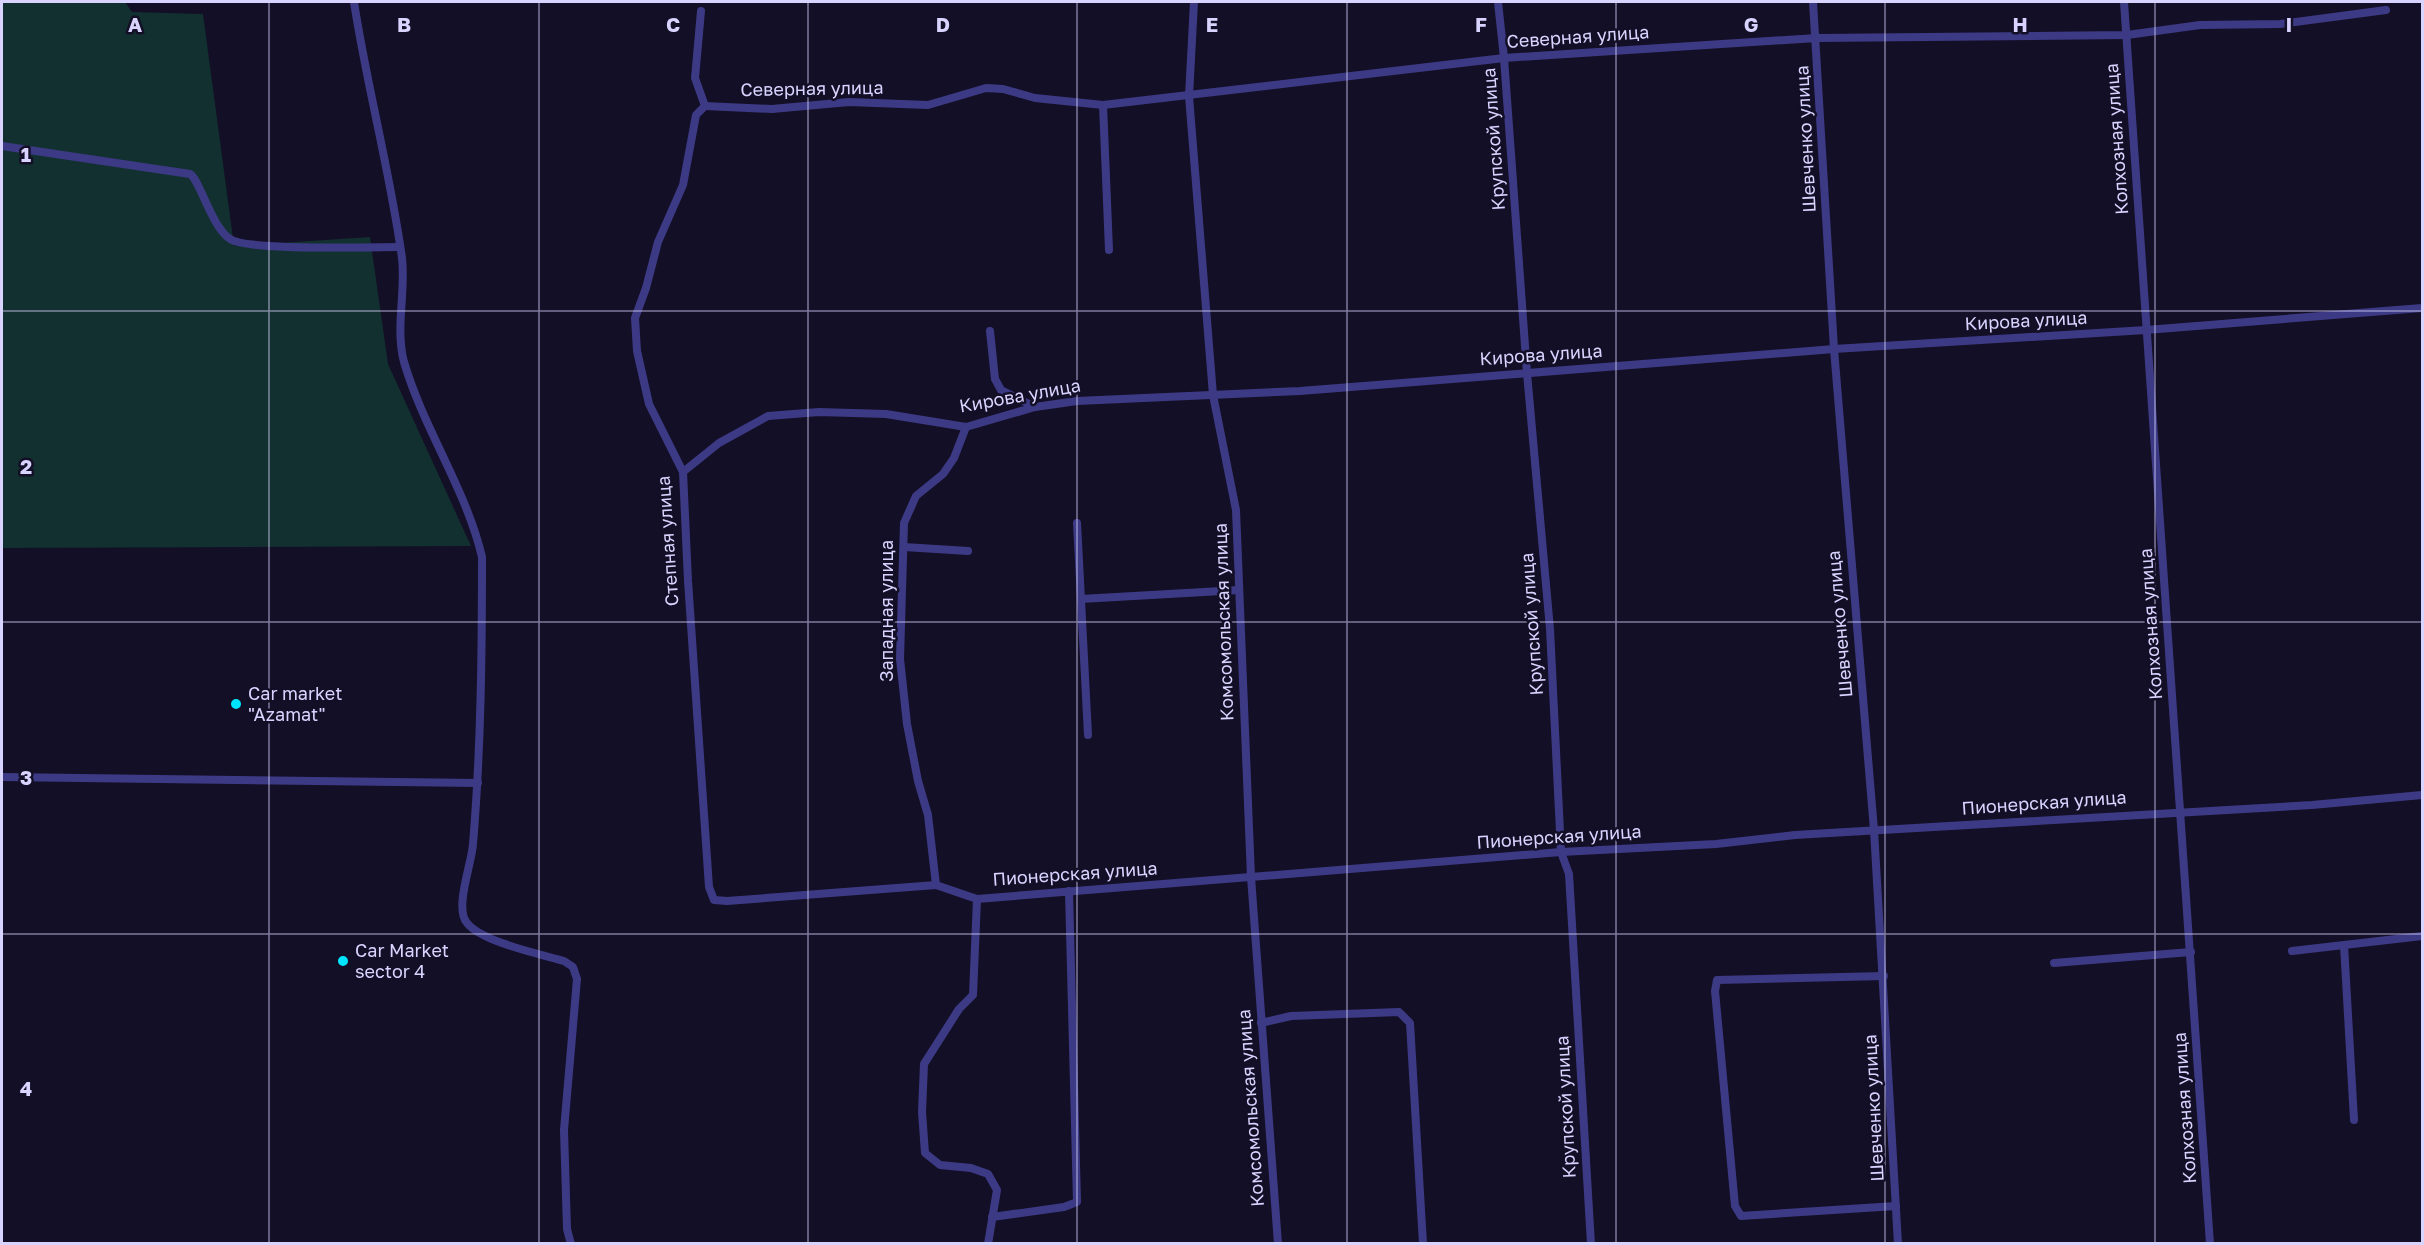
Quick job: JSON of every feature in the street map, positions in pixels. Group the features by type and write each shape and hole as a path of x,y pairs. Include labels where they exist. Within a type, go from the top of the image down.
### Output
{"street":[{"path":"354,2 402,261 401,336 404,359 413,390 476,531 482,557 478,783 472,855 462,911 466,923 478,932 502,943 564,961 573,967 577,979 564,1130 567,1229 571,1244"},
{"name":"Комсомольская улица","path":"1194,2 1190,96 1213,394 1236,510 1251,878 1278,1244"},
{"name":"Крупской улица","path":"1498,2 1550,629 1561,852 1569,874 1591,1244"},
{"name":"Шевченко улица","path":"1813,2 1817,38 1834,349 1884,976 1898,1244"},
{"name":"Колхозная улица","path":"2124,2 2192,952 2210,1244"},
{"name":"Северная улица","path":"705,106 771,109 849,102 928,105 986,88 1003,89 1035,98 1103,105 1504,58 1817,38 2127,35 2200,25 2280,24 2386,10"},
{"path":"700,11 695,78 705,106"},
{"path":"1103,105 1109,250"},
{"name":"Степная улица","path":"705,106 696,115 683,185 657,242 646,288 635,318 637,351 649,404 683,472 688,581 709,888"},
{"path":"2,146 190,174 195,177 206,205 216,222 230,239 240,243 269,246 400,247"},
{"name":"Кирова улица","path":"683,472 719,443 768,416 819,412 886,414 966,427 1035,407 1077,401 1300,391 1834,349 2146,330 2422,308"},
{"path":"990,331 995,379 1001,390 1035,407"},
{"name":"Западная улица","path":"936,885 928,815 918,781 907,724 900,659 904,523 916,496 943,474 954,458 966,427"},
{"path":"1077,523 1088,735"},
{"path":"904,547 968,551"},
{"path":"1081,599 1239,590"},
{"path":"2,777 478,783"},
{"name":"Пионерская улица","path":"709,888 714,900 727,901 936,885 977,899 1561,852 1716,844 1795,835 2312,805 2422,795"},
{"path":"992,1217 1064,1207 1077,1202 1069,891"},
{"path":"977,899 973,995 959,1009 924,1064 922,1113 925,1153 940,1165 971,1168 988,1174 997,1190 988,1244"},
{"path":"2292,951 2422,936"},
{"path":"2344,945 2354,1120"},
{"path":"2054,963 2192,952"},
{"path":"1884,976 1717,980 1715,991 1736,1206 1741,1216 1896,1206"},
{"path":"1261,1023 1291,1016 1399,1012 1410,1023 1423,1244"}],"green space":[{"path":"2,2 125,2 132,12 203,14 234,246 370,237 388,364 471,546 2,548"}],"place":[{"name":"Car market \"Azamat\"","path":"236,704"},
{"name":"Car Market sector 4","path":"343,961"}]}
